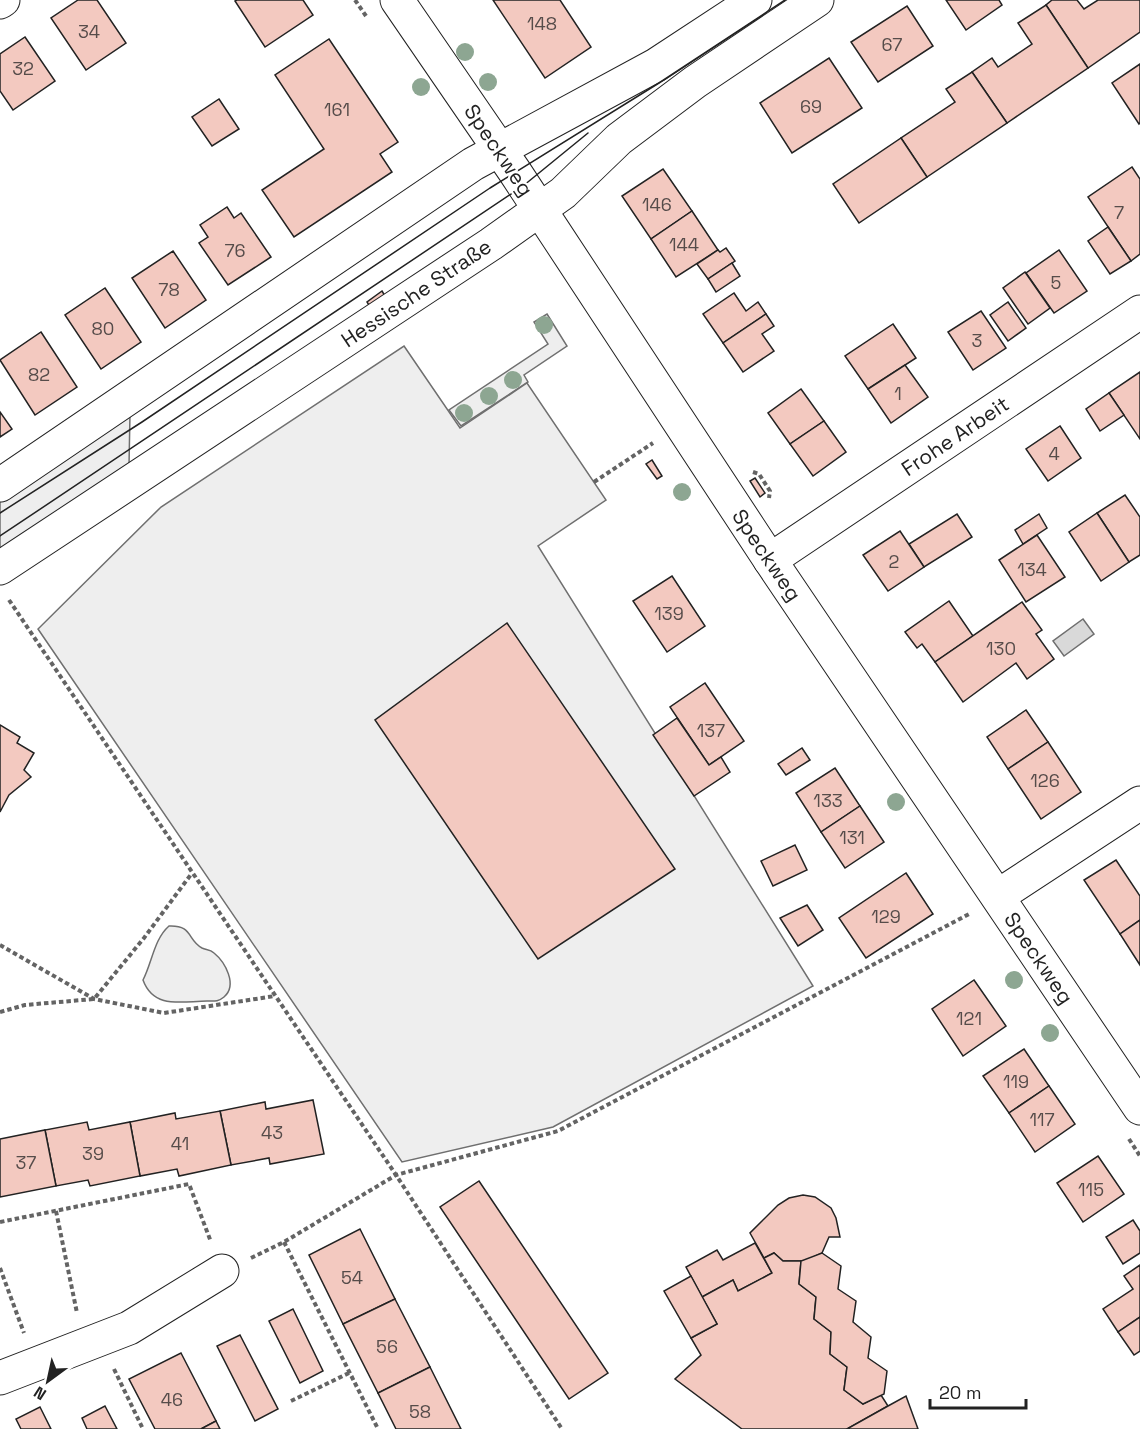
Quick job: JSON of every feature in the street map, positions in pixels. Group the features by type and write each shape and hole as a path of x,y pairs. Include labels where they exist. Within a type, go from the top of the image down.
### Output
{"street":[{"name":"Speckweg","path":"398,0 539,209 770,560 939,832 998,896 1140,1108"},
{"path":"0,485 473,164 656,65 755,0"},
{"name":"Hessische Straße","path":"3,582 563,193 619,139 685,89 817,0"},
{"name":"Frohe Arbeit","path":"770,560 1140,312"},
{"path":"998,896 1140,803"},
{"path":"0,1378 129,1328 222,1271"}],"path":[{"path":"594,482 680,425"},
{"path":"3,582 192,873 396,1175 562,1429"},
{"path":"94,999 144,938 192,873"},
{"path":"0,1222 189,1184 222,1271 284,1242 396,1175 558,1131 998,896"},
{"path":"0,945 94,999"},
{"path":"0,1012 24,1005 94,999 164,1013 275,996"},
{"path":"56,1211 92,1344 143,1429"},
{"path":"284,1242 378,1429"},
{"path":"0,1268 36,1364"},
{"path":"291,1401 349,1373"}],"shaded area":[{"path":"547,314 567,346 524,375 528,382 461,426 449,410 548,344 534,322"},
{"path":"404,346 460,428 527,383 606,500 538,546 813,986 553,1127 402,1162 38,629 161,507"},
{"path":"130,413 129,466 0,551 0,499"},
{"path":"1083,619 1094,634 1064,656 1053,641"},
{"path":"169,926 177,926 186,930 197,945 212,952 222,962 230,980 230,986 228,992 220,1000 170,1002 154,996 148,990 143,980 157,944"}],"building":[{"path":"78,0 97,0 126,43 86,70 51,18"},
{"path":"303,0 313,15 265,47 235,1"},
{"path":"493,0 560,0 591,47 545,78"},
{"path":"946,0 999,0 1002,5 966,30"},
{"path":"1052,0 1077,0 1084,9 1098,0 1140,0 1140,32 1088,68 1046,5"},
{"path":"1046,5 1088,68 1007,123 972,72 992,58 998,67 1032,44 1018,23"},
{"path":"907,6 933,46 878,82 851,42"},
{"path":"25,37 55,81 13,110 0,91 0,54"},
{"path":"329,39 398,142 380,154 392,172 294,237 262,190 324,149 275,75"},
{"path":"829,58 862,108 792,153 760,103"},
{"path":"1140,64 1140,123 1139,124 1112,83"},
{"path":"972,72 1007,123 927,177 901,138 955,102 946,89"},
{"path":"219,99 239,129 212,146 192,117"},
{"path":"901,138 927,177 859,223 833,184"},
{"path":"1132,167 1140,179 1140,254 1131,261 1088,197"},
{"path":"663,169 692,211 651,239 622,196"},
{"path":"227,207 234,218 241,213 271,257 228,285 199,243 208,237 200,225"},
{"path":"692,211 718,250 676,277 651,239"},
{"path":"1108,227 1131,261 1110,274 1088,241"},
{"path":"726,248 735,261 708,279 697,264 718,250 720,252"},
{"path":"1059,250 1087,291 1054,313 1026,273"},
{"path":"173,251 206,300 165,328 132,278"},
{"path":"732,263 740,276 716,292 708,279"},
{"path":"1025,272 1050,308 1028,324 1003,288"},
{"path":"105,288 141,342 101,369 65,315"},
{"path":"382,291 385,296 370,307 367,302"},
{"path":"734,293 746,311 758,302 766,314 723,343 703,314"},
{"path":"1008,302 1026,328 1008,341 990,315"},
{"path":"981,311 1006,348 973,370 948,332"},
{"path":"766,314 774,326 762,334 774,351 743,372 723,343"},
{"path":"893,324 916,358 868,389 845,356"},
{"path":"41,332 77,387 35,415 0,360"},
{"path":"905,365 928,397 891,423 868,389"},
{"path":"1140,372 1140,439 1109,393"},
{"path":"801,389 824,421 790,444 768,413"},
{"path":"1109,393 1124,415 1100,431 1086,409"},
{"path":"0,412 12,429 0,437"},
{"path":"824,421 846,452 813,476 790,444"},
{"path":"1060,426 1081,458 1048,481 1026,449"},
{"path":"652,460 662,476 657,479 646,464"},
{"path":"755,478 765,493 760,497 750,481"},
{"path":"1125,495 1140,517 1140,555 1129,562 1097,513"},
{"path":"1097,513 1129,562 1101,581 1069,532"},
{"path":"957,514 972,537 924,567 909,544"},
{"path":"1039,514 1047,528 1023,544 1015,530"},
{"path":"900,531 924,567 888,591 863,555"},
{"path":"1037,535 1065,577 1026,602 999,560"},
{"path":"672,576 705,626 667,652 633,601"},
{"path":"949,601 973,636 935,662 922,644 917,648 905,632"},
{"path":"1022,602 1042,630 1036,634 1054,659 1027,679 1016,663 963,702 935,662"},
{"path":"507,623 675,869 538,959 375,720"},
{"path":"705,683 744,741 709,765 670,707"},
{"path":"1026,710 1048,742 1008,769 987,737"},
{"path":"677,718 709,765 721,757 730,772 694,796 653,735"},
{"path":"0,725 20,737 17,743 34,753 24,770 31,777 9,795 0,812"},
{"path":"1048,742 1081,792 1041,819 1008,769"},
{"path":"802,748 810,760 786,775 778,764"},
{"path":"835,768 860,806 821,832 796,793"},
{"path":"860,806 884,842 845,868 821,832"},
{"path":"795,845 807,870 773,886 761,861"},
{"path":"1116,860 1140,896 1140,920 1120,934 1084,880"},
{"path":"906,873 933,914 866,958 839,918"},
{"path":"807,905 823,930 798,946 780,918"},
{"path":"1140,920 1140,965 1120,934"},
{"path":"974,980 1006,1026 963,1056 932,1009"},
{"path":"1024,1049 1049,1086 1009,1113 983,1076"},
{"path":"1049,1086 1075,1124 1035,1152 1009,1113"},
{"path":"313,1100 324,1154 270,1164 269,1158 231,1165 220,1111 265,1102 266,1109"},
{"path":"220,1111 231,1165 179,1176 177,1169 140,1176 130,1122 175,1113 176,1119"},
{"path":"87,1122 89,1130 130,1122 140,1176 90,1186 88,1180 56,1186 45,1130"},
{"path":"45,1130 56,1186 0,1197 0,1139"},
{"path":"1098,1156 1124,1194 1083,1222 1057,1183"},
{"path":"479,1181 608,1373 569,1399 440,1207"},
{"path":"803,1195 815,1197 831,1208 836,1218 840,1237 829,1237 822,1253 805,1261 783,1261 774,1253 764,1258 750,1233 778,1205 789,1198"},
{"path":"1133,1220 1140,1231 1140,1253 1123,1264 1106,1237"},
{"path":"360,1229 395,1299 343,1324 309,1255"},
{"path":"755,1243 772,1273 738,1291 733,1280 702,1297 686,1267 717,1250 723,1260"},
{"path":"774,1253 783,1261 801,1261 799,1284 816,1297 814,1319 831,1332 830,1354 847,1367 844,1390 863,1404 881,1395 888,1406 847,1429 742,1429 675,1379 701,1355 691,1338 717,1324 702,1297 733,1280 738,1291 772,1273 764,1258"},
{"path":"822,1253 841,1266 838,1289 856,1301 853,1322 871,1337 868,1358 887,1371 884,1394 863,1404 844,1390 847,1367 830,1354 831,1332 814,1319 816,1297 799,1284 801,1261"},
{"path":"1140,1265 1140,1317 1118,1332 1103,1309 1133,1289 1124,1276"},
{"path":"691,1276 717,1324 691,1338 664,1291"},
{"path":"395,1299 430,1367 378,1393 343,1324"},
{"path":"293,1309 323,1371 300,1383 269,1321"},
{"path":"1140,1317 1140,1351 1134,1355 1118,1332"},
{"path":"240,1335 278,1409 255,1421 217,1346"},
{"path":"181,1353 216,1421 201,1429 155,1429 129,1379"},
{"path":"430,1367 461,1429 396,1429 378,1393"},
{"path":"906,1396 918,1429 847,1429 888,1406"},
{"path":"105,1406 117,1429 87,1429 82,1418"},
{"path":"40,1407 51,1429 21,1429 16,1419"},
{"path":"216,1421 220,1429 201,1429"}],"tram line":[{"path":"0,513 142,422 490,188 659,83 785,0"},
{"path":"0,536 523,186 588,133"}]}
